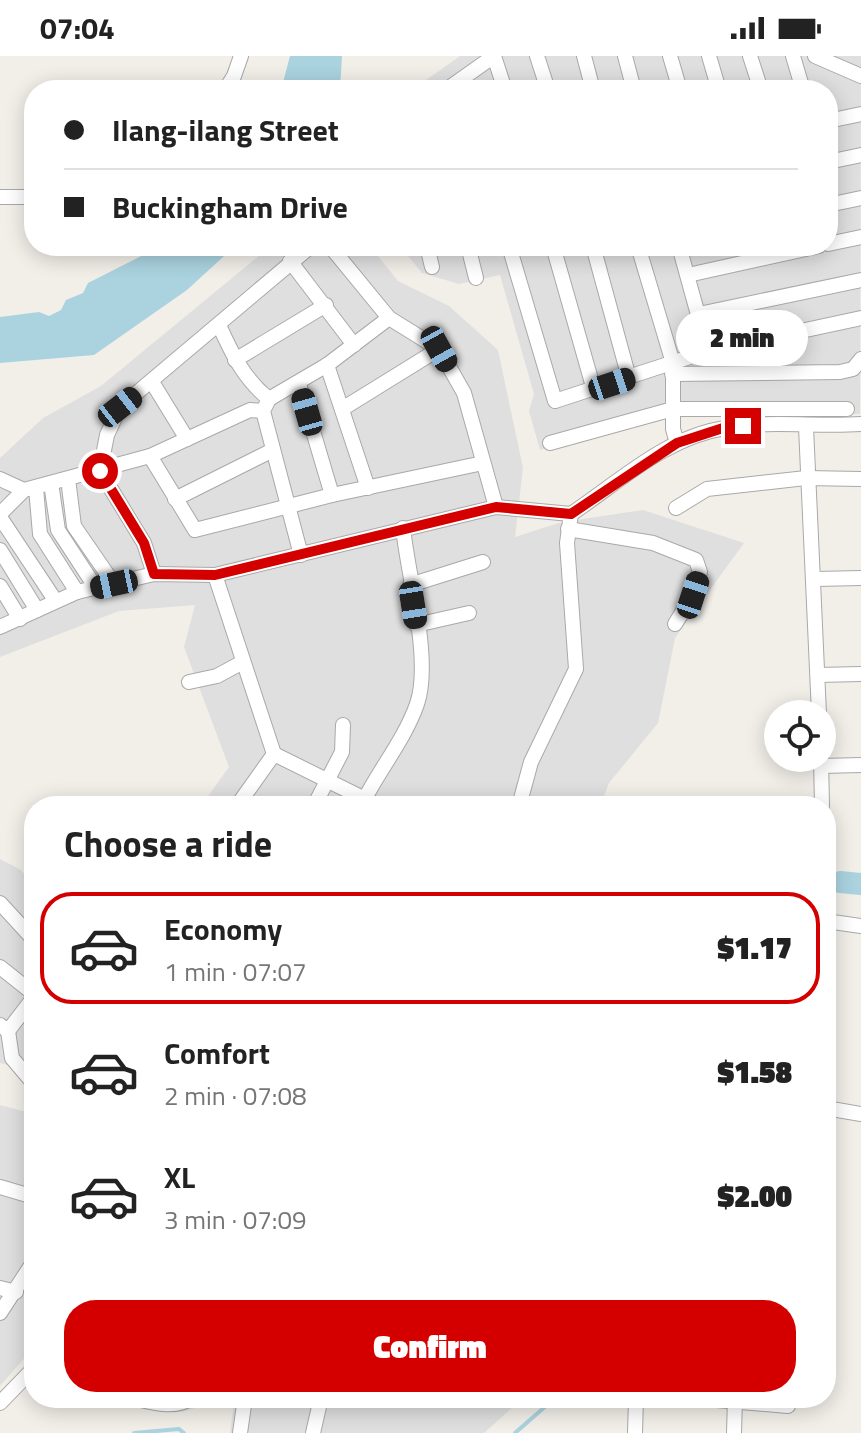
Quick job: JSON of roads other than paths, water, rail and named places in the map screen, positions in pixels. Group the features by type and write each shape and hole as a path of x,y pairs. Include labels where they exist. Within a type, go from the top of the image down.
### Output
{"street":[{"path":"231,80 241,56"},
{"path":"464,80 494,56 502,80"},
{"path":"537,56 545,80"},
{"path":"584,56 590,80"},
{"path":"625,56 631,80"},
{"path":"670,56 677,80"},
{"path":"709,56 716,80"},
{"path":"750,56 758,80"},
{"path":"793,56 800,80"},
{"path":"815,56 852,69 861,76"},
{"path":"838,119 861,114"},
{"path":"838,160 861,155"},
{"path":"0,197 24,197"},
{"path":"838,203 861,198"},
{"path":"838,242 861,237"},
{"path":"154,574 144,543 100,471 107,435 120,407 297,256"},
{"path":"338,256 389,318 439,349 464,393 496,507"},
{"path":"429,256 432,267"},
{"path":"470,256 476,278"},
{"path":"512,256 555,401 672,368 708,351 861,318"},
{"path":"556,256 594,390"},
{"path":"596,256 629,378"},
{"path":"641,256 672,368 677,443"},
{"path":"682,256 708,351"},
{"path":"688,275 774,256"},
{"path":"290,261 354,345"},
{"path":"699,314 861,280"},
{"path":"235,360 326,305"},
{"path":"55,600 0,516 30,489 150,456 266,405 327,365 389,318"},
{"path":"219,325 235,360 266,405 273,450 301,555"},
{"path":"342,409 439,349"},
{"path":"672,368 840,372 853,369 861,359"},
{"path":"327,365 368,488"},
{"path":"152,382 187,439"},
{"path":"299,384 332,495"},
{"path":"550,443 673,409 847,409"},
{"path":"570,522 677,443 723,428 764,424 806,427 861,424"},
{"path":"806,427 819,700"},
{"path":"175,499 273,450"},
{"path":"150,456 195,530 332,495 483,463"},
{"path":"676,508 707,489 806,478 861,479"},
{"path":"0,479 30,489"},
{"path":"68,479 74,526 114,584"},
{"path":"51,483 58,530 96,588"},
{"path":"30,489 40,534 77,592"},
{"path":"0,627 77,592 154,574 215,575 496,507 653,543 696,560 700,572 693,595 675,624"},
{"path":"522,796 531,762 576,669 570,522"},
{"path":"367,796 417,704 424,672 403,528"},
{"path":"0,550 37,610"},
{"path":"410,585 483,562"},
{"path":"215,575 241,663 274,754 351,796"},
{"path":"815,579 861,578"},
{"path":"0,586 20,619"},
{"path":"416,625 469,613"},
{"path":"189,682 217,676 241,663"},
{"path":"818,675 861,674"},
{"path":"320,796 342,752 343,725"},
{"path":"244,796 274,754"},
{"path":"836,763 861,765"},
{"path":"821,772 822,796"},
{"path":"0,903 24,929"},
{"path":"836,922 861,926"},
{"path":"0,967 24,987"},
{"path":"24,1006 4,1028 12,1058 24,1072"},
{"path":"836,1110 861,1114"},
{"path":"0,1187 24,1194"},
{"path":"0,1313 24,1278"},
{"path":"0,1288 16,1292"},
{"path":"0,1403 7,1386"},
{"path":"240,1433 244,1408"},
{"path":"313,1433 319,1408"},
{"path":"635,1433 636,1408"},
{"path":"734,1433 735,1408"}],"water":[{"path":"290,56 342,56 341,80 284,80"},
{"path":"141,256 224,256 187,290 94,355 0,363 0,317 39,312 49,316 61,310 66,300 83,293 88,283"}],"waterway":[{"path":"840,882 861,884"},
{"path":"515,1433 544,1408"},
{"path":"134,1433 179,1429 184,1433"}]}
